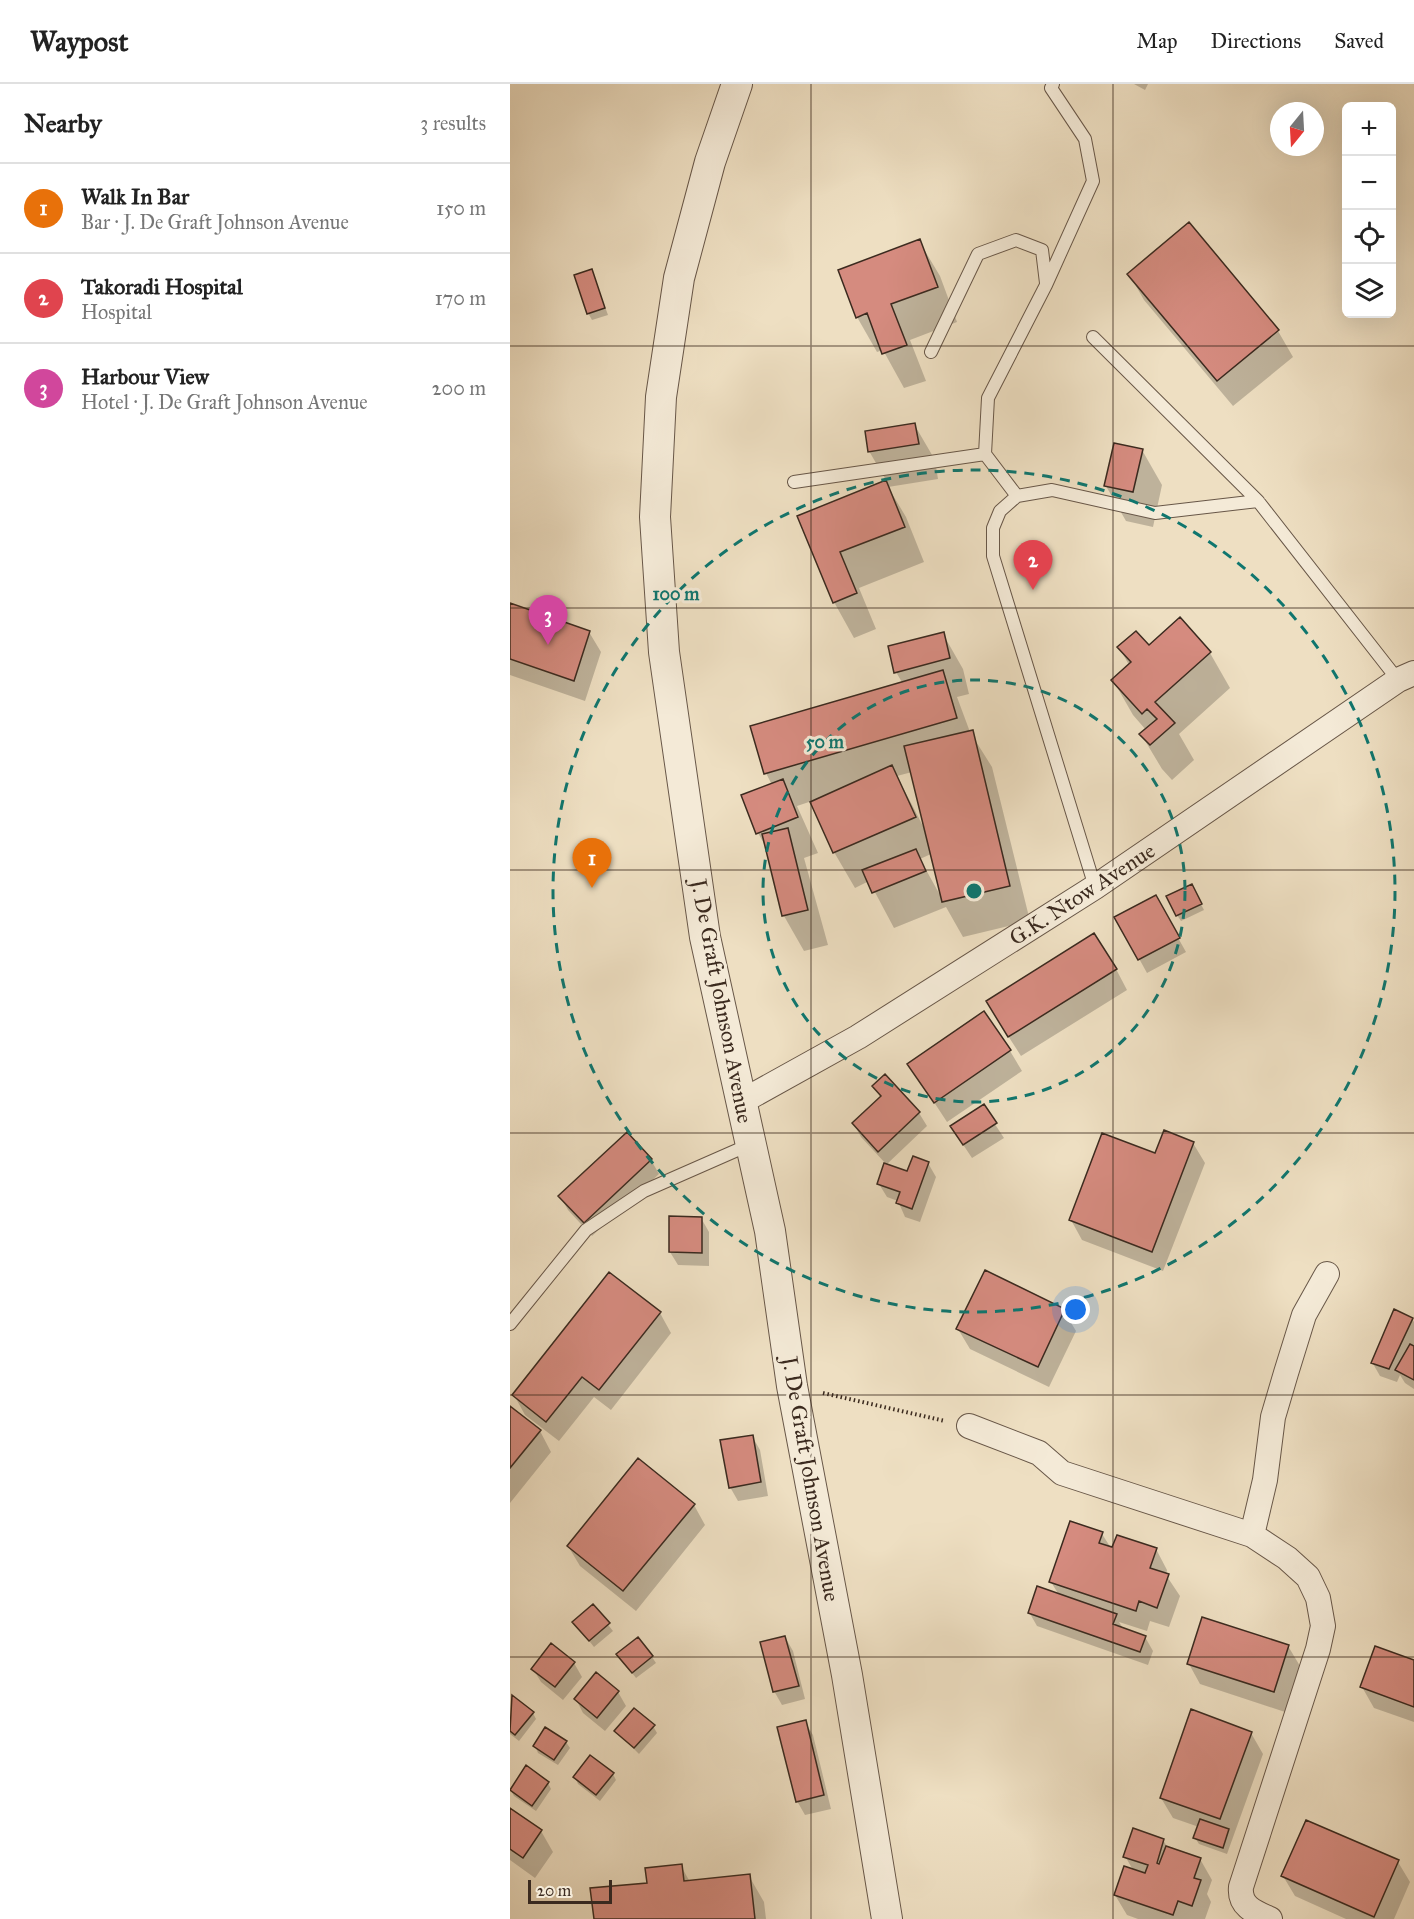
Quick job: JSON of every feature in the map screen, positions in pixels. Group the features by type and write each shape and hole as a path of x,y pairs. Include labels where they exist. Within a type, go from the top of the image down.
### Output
{"street":[{"name":"J. De Graft Johnson Avenue","path":"738,84 710,162 679,278 662,397 655,517 664,652 705,937 770,1231 792,1386 847,1675 887,1919"},
{"name":"G.K. Ntow Avenue","path":"741,1102 858,1038 1095,887 1406,676"},
{"path":"1252,1535 1265,1480 1273,1417 1304,1316 1327,1274"},
{"path":"969,1426 1039,1454 1062,1473 1252,1535 1287,1558 1308,1577 1318,1598 1323,1626 1318,1650 1241,1887 1240,1898 1246,1906 1270,1919"}],"lane":[{"path":"1017,496 985,454 988,398 1046,285 1093,181 1085,139 1051,88 1053,84"},
{"path":"931,351 978,254 1016,240 1042,250 1046,285"},
{"path":"1093,337 1258,501 1406,676"},
{"path":"794,482 985,454"},
{"path":"1095,887 993,556 993,528 1000,512 1017,496 1052,490 1155,513 1258,501"},
{"path":"510,1324 586,1230 644,1191 752,1144"}],"path":[{"path":"792,1386 969,1426"}],"building":[{"path":"1189,222 1279,330 1217,381 1127,274"},
{"path":"920,239 938,287 891,304 907,345 882,354 867,313 856,318 838,270"},
{"path":"592,269 605,308 587,314 574,275"},
{"path":"915,423 919,444 868,452 865,431"},
{"path":"1114,443 1143,449 1133,492 1104,486"},
{"path":"886,480 905,527 840,552 857,593 833,603 797,516"},
{"path":"510,603 590,631 574,681 510,659"},
{"path":"1180,617 1211,652 1155,702 1175,723 1150,745 1139,734 1157,719 1147,709 1142,714 1111,680 1131,662 1117,647 1136,631 1149,645"},
{"path":"944,632 950,658 894,673 888,646"},
{"path":"943,670 957,718 764,774 750,726"},
{"path":"973,730 1010,886 942,902 904,746"},
{"path":"892,765 916,817 833,853 810,802"},
{"path":"783,779 798,817 756,834 741,795"},
{"path":"788,828 808,910 782,916 762,834"},
{"path":"916,849 926,871 872,893 862,870"},
{"path":"1192,884 1202,904 1176,916 1166,896"},
{"path":"1156,895 1180,938 1138,960 1114,917"},
{"path":"1094,933 1117,969 1008,1037 986,1001"},
{"path":"984,1011 1011,1050 934,1103 907,1064"},
{"path":"885,1074 920,1112 878,1152 852,1123 881,1096 872,1086"},
{"path":"984,1104 997,1123 963,1145 950,1126"},
{"path":"1164,1130 1194,1142 1152,1252 1069,1220 1102,1133 1155,1153"},
{"path":"627,1132 652,1159 584,1223 558,1196"},
{"path":"913,1156 929,1162 912,1209 896,1203 900,1192 877,1184 884,1163 907,1171"},
{"path":"669,1216 702,1217 702,1253 669,1252"},
{"path":"985,1270 1065,1309 1038,1367 956,1329"},
{"path":"609,1272 661,1312 599,1390 582,1377 546,1422 512,1395"},
{"path":"1394,1309 1413,1318 1389,1369 1371,1363"},
{"path":"1410,1344 1414,1346 1414,1380 1395,1370"},
{"path":"510,1406 541,1430 510,1468"},
{"path":"753,1435 761,1482 729,1488 720,1440"},
{"path":"638,1458 695,1504 623,1591 567,1546"},
{"path":"1070,1521 1103,1532 1099,1543 1112,1547 1117,1535 1157,1548 1150,1568 1169,1574 1157,1608 1139,1601 1136,1611 1049,1582"},
{"path":"1037,1586 1117,1614 1113,1624 1146,1636 1140,1652 1028,1613"},
{"path":"593,1604 610,1623 589,1641 572,1622"},
{"path":"1202,1617 1289,1645 1274,1692 1187,1664"},
{"path":"785,1636 799,1686 773,1692 760,1642"},
{"path":"638,1637 653,1656 632,1673 616,1654"},
{"path":"551,1643 575,1662 555,1687 531,1669"},
{"path":"1375,1646 1414,1660 1414,1707 1360,1687"},
{"path":"596,1672 619,1691 597,1718 574,1699"},
{"path":"512,1695 534,1712 515,1735 510,1731"},
{"path":"634,1708 655,1725 634,1748 614,1731"},
{"path":"1191,1709 1252,1732 1220,1819 1160,1798"},
{"path":"806,1720 824,1795 796,1802 777,1727"},
{"path":"545,1727 567,1741 554,1760 533,1746"},
{"path":"590,1755 614,1773 596,1795 573,1777"},
{"path":"526,1765 549,1782 532,1806 510,1790"},
{"path":"510,1808 542,1830 523,1858 510,1849"},
{"path":"1200,1819 1229,1829 1223,1848 1193,1838"},
{"path":"1306,1820 1399,1860 1374,1917 1281,1876"},
{"path":"1133,1828 1164,1839 1157,1863 1159,1864 1166,1846 1201,1858 1194,1878 1201,1880 1192,1906 1178,1901 1173,1915 1114,1895 1124,1866 1145,1873 1148,1865 1123,1857"},
{"path":"682,1864 684,1881 750,1874 755,1919 594,1919 590,1888 647,1883 645,1868"}],"place":[{"name":"Takoradi Hospital","path":"1033,590"},
{"name":"Harbour View","path":"548,645"},
{"name":"Walk In Bar","path":"592,888"}]}
